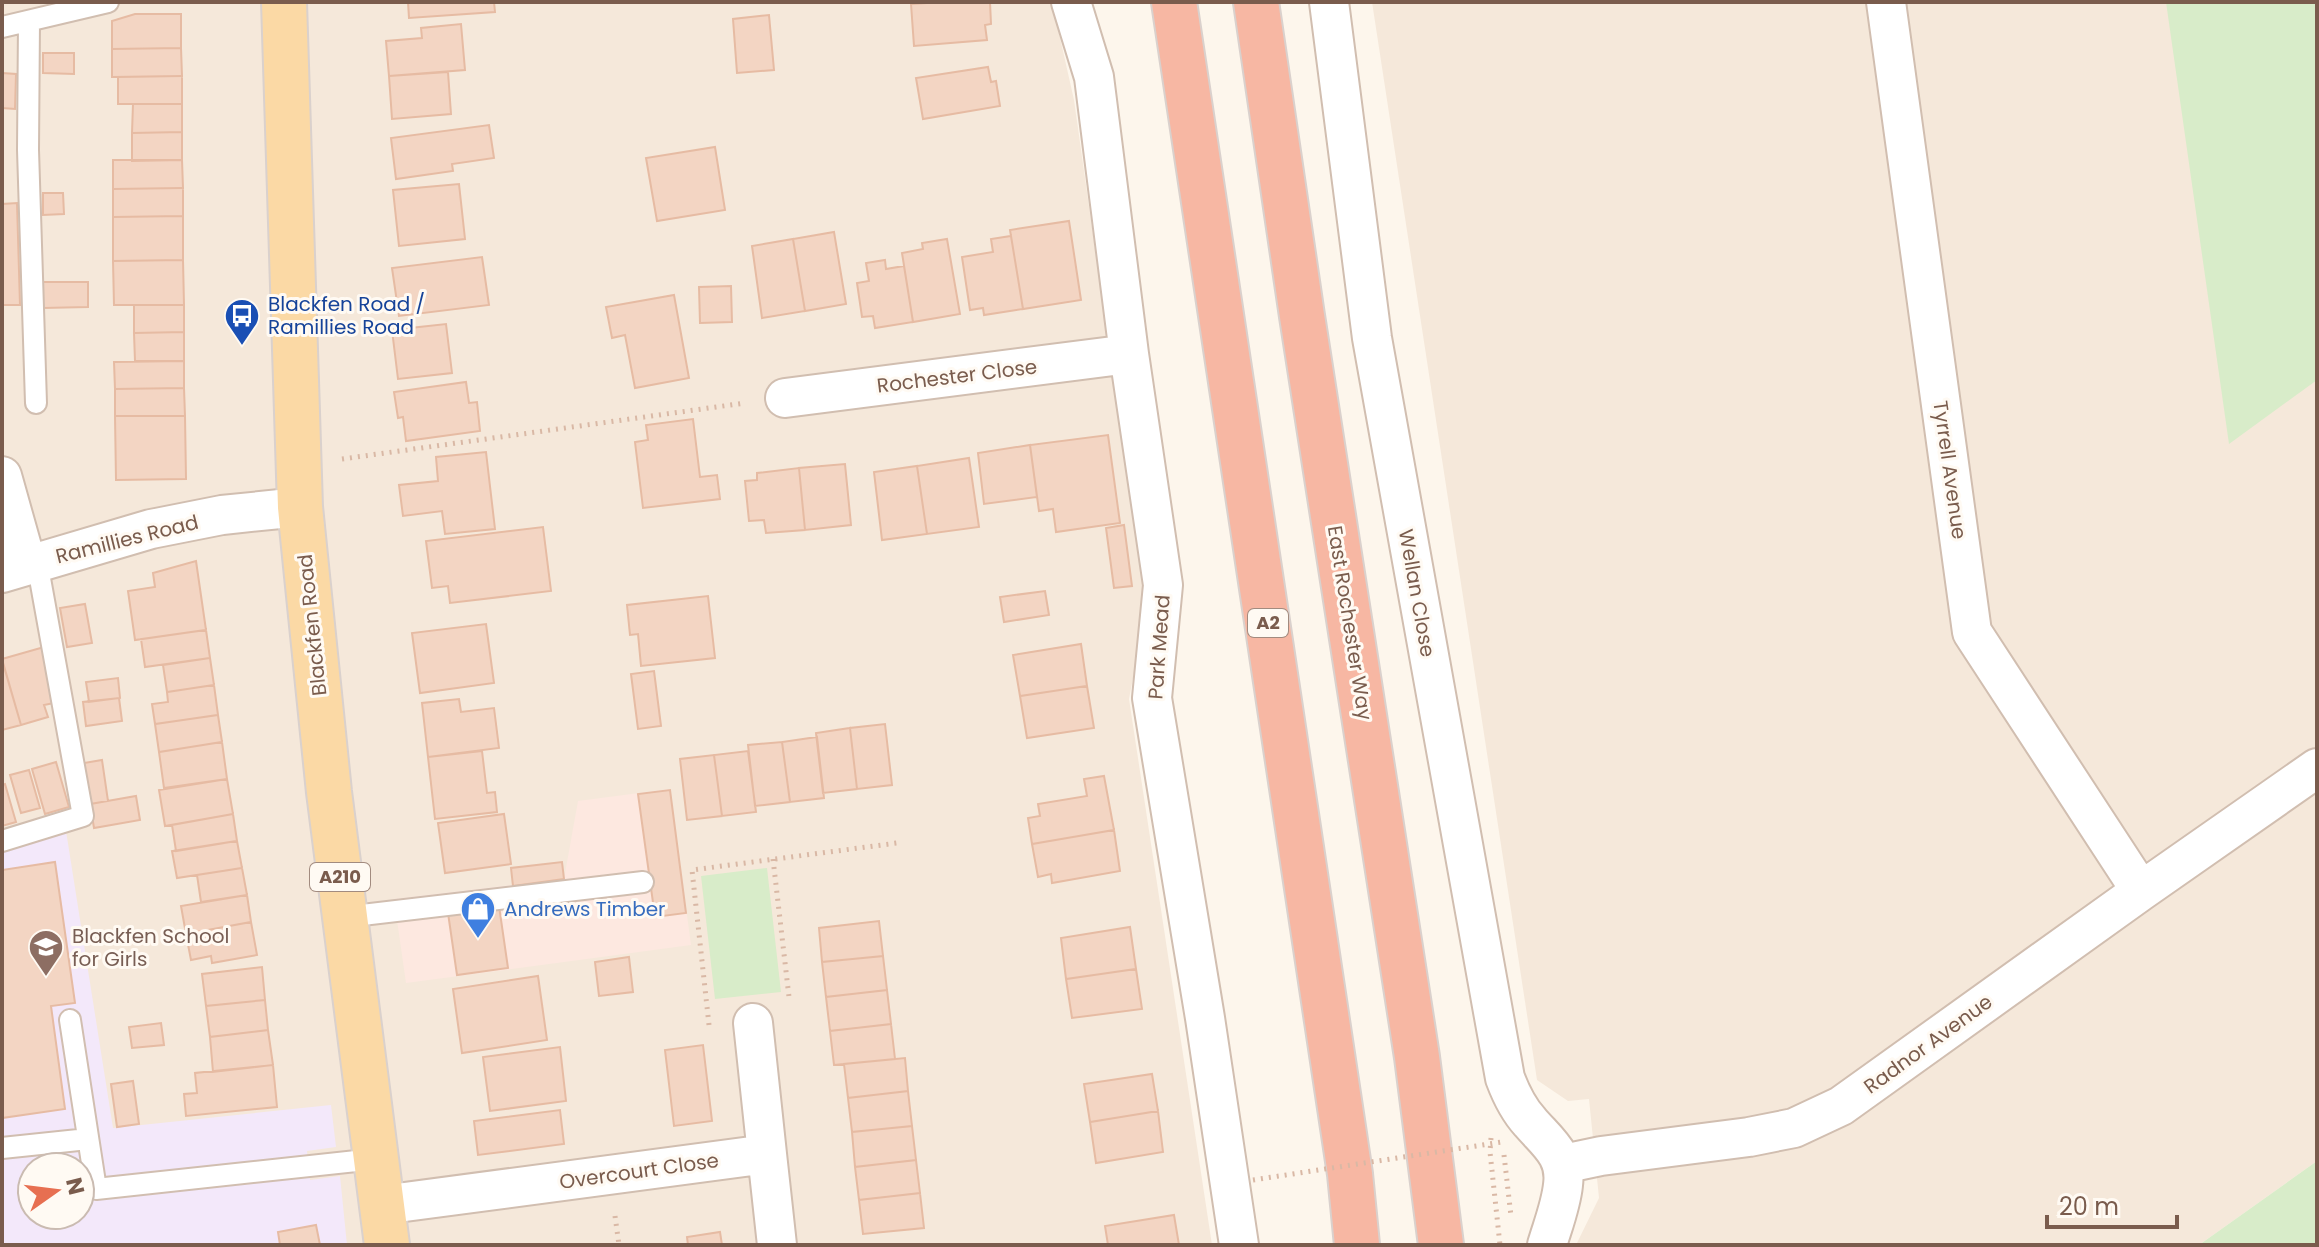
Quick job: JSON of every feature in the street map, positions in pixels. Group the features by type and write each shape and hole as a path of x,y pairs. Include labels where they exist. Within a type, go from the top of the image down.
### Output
{"highway":[{"name":"A2","path":"1174,2 1348,1158 1357,1245"},
{"name":"East Rochester Way","path":"1256,2 1413,1027 1441,1245"}],"main road":[{"name":"Blackfen Road","path":"284,2 299,486 345,917 384,1225"}],"street":[{"name":"Park Mead","path":"1071,2 1094,77 1129,354 1163,585 1152,698 1239,1245"},
{"name":"Wellan Close","path":"1329,2 1372,338 1505,1078 1511,1096 1529,1121 1550,1141 1563,1164"},
{"name":"Tyrrell Avenue","path":"1886,2 1972,632 2141,891"},
{"name":"Rochester Close","path":"785,398 1129,354"},
{"path":"2,476 22,567"},
{"name":"Ramillies Road","path":"22,567 151,529 222,515 299,486"},
{"name":"Radnor Avenue","path":"1563,1164 1601,1156 1749,1137 1794,1128 1816,1119 1854,1097 2317,768"},
{"path":"753,1023 777,1245"},
{"name":"Overcourt Close","path":"384,1225 767,1154"},
{"path":"1530,1238 1561,1196 1563,1164"}],"lane":[{"path":"2,27 108,2"},
{"path":"29,21 28,150 36,403"},
{"path":"2,841 83,816 22,567"},
{"path":"345,917 643,882"},
{"path":"70,1020 96,1189 375,1159"},
{"path":"2,1148 88,1139"}],"path":[{"path":"299,486 785,398"},
{"path":"711,1037 692,870 897,843"},
{"path":"753,1023 789,997 773,859"},
{"path":"1253,1180 1502,1142 1530,1238"},
{"path":"1490,1152 1500,1245"}],"shaded area":[{"path":"2,2 1052,2 1074,100 1146,610 1129,699 1212,1245 2,1245"},
{"path":"1372,2 2317,2 2317,1161 2199,1245 1576,1245 1599,1198 1589,1099 1568,1101 1537,1080"},
{"path":"670,789 691,945 406,983 394,899 564,879 578,801"},
{"name":"Blackfen School for Girls","path":"66,831 113,1128 331,1105 336,1147 307,1151 310,1180 340,1176 347,1245 2,1245 2,850"}],"green space":[{"path":"2166,2 2317,2 2317,380 2229,444"},
{"path":"767,868 781,992 715,999 701,876"},
{"path":"2317,1161 2317,1245 2199,1245"}],"building":[{"path":"408,2 494,2 495,12 409,18"},
{"path":"990,2 991,24 985,25 987,40 914,46 911,4"},
{"path":"135,14 181,14 181,48 112,49 112,21"},
{"path":"769,15 774,70 737,73 733,19"},
{"path":"461,24 465,70 389,76 386,41 422,38 421,28"},
{"path":"181,48 182,76 112,77 112,49"},
{"path":"43,53 74,53 74,74 43,73"},
{"path":"988,67 991,82 996,81 1000,106 923,119 916,78"},
{"path":"448,72 451,114 392,119 389,76"},
{"path":"2,73 16,74 15,109 2,108"},
{"path":"182,76 182,104 118,104 118,77"},
{"path":"133,104 182,104 182,132 132,133"},
{"path":"489,125 494,158 452,164 453,171 396,179 391,138"},
{"path":"182,132 182,160 132,161 132,133"},
{"path":"715,147 725,210 657,221 646,158"},
{"path":"113,160 182,160 183,188 113,189"},
{"path":"459,184 465,239 399,246 393,190"},
{"path":"183,188 183,216 113,217 113,189"},
{"path":"43,193 63,193 64,214 43,215"},
{"path":"17,203 20,305 3,305 2,204"},
{"path":"183,216 183,260 113,261 113,217"},
{"path":"1069,221 1081,300 1023,309 1010,230"},
{"path":"834,232 846,304 805,311 793,239"},
{"path":"1011,236 1023,309 984,315 983,308 970,310 962,257 993,252 991,239"},
{"path":"793,239 805,311 762,318 752,246"},
{"path":"947,239 960,314 913,322 902,253 923,249 922,243"},
{"path":"482,257 489,305 399,316 392,268"},
{"path":"183,260 184,305 114,305 113,261"},
{"path":"885,260 886,269 904,266 913,322 875,328 873,316 862,317 857,283 869,281 866,263"},
{"path":"43,282 88,282 88,307 43,308"},
{"path":"731,286 732,322 700,323 699,287"},
{"path":"674,295 689,378 635,388 625,335 612,338 606,307"},
{"path":"134,305 184,305 184,332 134,333"},
{"path":"446,324 452,373 398,379 392,330"},
{"path":"184,332 184,361 135,361 134,333"},
{"path":"184,361 184,388 115,389 114,362"},
{"path":"466,382 469,403 477,402 480,431 406,441 403,417 398,418 394,392"},
{"path":"184,388 185,416 115,416 115,389"},
{"path":"115,416 185,416 186,479 116,480"},
{"path":"693,419 700,477 717,475 720,499 643,508 635,442 648,440 646,425"},
{"path":"1108,435 1120,523 1056,532 1053,509 1039,511 1030,445"},
{"path":"1030,445 1037,497 984,504 978,453"},
{"path":"486,452 495,529 445,534 442,511 403,516 399,485 438,481 436,457"},
{"path":"969,458 979,527 927,534 917,466"},
{"path":"845,464 851,525 805,530 799,468"},
{"path":"917,466 927,534 882,540 874,472"},
{"path":"799,468 805,530 766,533 764,520 749,521 745,481 757,480 757,473"},
{"path":"1124,525 1132,586 1114,588 1106,528"},
{"path":"543,527 551,591 450,603 448,586 432,588 426,541"},
{"path":"196,561 206,630 135,640 128,591 155,587 153,573"},
{"path":"1045,591 1049,615 1004,622 1000,597"},
{"path":"708,596 715,658 641,666 638,634 630,635 627,605"},
{"path":"85,604 92,643 67,647 60,608"},
{"path":"486,624 494,683 420,693 412,633"},
{"path":"206,630 210,658 145,667 141,639"},
{"path":"1081,644 1087,686 1020,696 1013,655"},
{"path":"44,647 54,703 44,705 48,717 21,725 2,659"},
{"path":"210,658 214,685 167,692 163,665"},
{"path":"2,660 21,725 2,730"},
{"path":"654,671 661,726 638,729 631,674"},
{"path":"118,678 120,698 89,702 86,682"},
{"path":"214,685 218,715 155,724 152,704 168,702 167,692"},
{"path":"1087,686 1094,728 1027,738 1020,696"},
{"path":"119,698 122,721 86,726 83,702"},
{"path":"459,699 461,712 494,708 499,748 428,757 422,703"},
{"path":"218,715 222,742 159,752 155,724"},
{"path":"885,724 892,785 857,789 850,728"},
{"path":"850,728 857,789 823,793 816,733"},
{"path":"817,737 824,798 790,802 782,742"},
{"path":"222,742 227,779 164,788 159,752"},
{"path":"782,742 790,802 755,806 748,745"},
{"path":"482,751 487,793 495,792 497,812 435,819 428,757"},
{"path":"748,751 756,812 722,816 714,755"},
{"path":"714,755 722,816 687,820 680,759"},
{"path":"102,760 108,801 90,804 84,763"},
{"path":"56,762 69,807 45,814 32,769"},
{"path":"29,770 40,808 21,813 10,775"},
{"path":"1104,776 1114,830 1032,844 1028,818 1040,816 1038,804 1087,796 1084,779"},
{"path":"227,779 233,814 165,826 159,790"},
{"path":"5,784 16,822 2,826 2,785"},
{"path":"670,790 686,913 655,917 638,794"},
{"path":"136,796 140,820 94,828 90,804"},
{"path":"233,814 237,841 176,851 172,825"},
{"path":"504,814 511,864 445,873 438,823"},
{"path":"1114,830 1120,871 1052,883 1051,874 1038,877 1032,844"},
{"path":"237,841 242,868 177,878 172,851"},
{"path":"55,862 75,1003 51,1006 65,1109 2,1118 2,870"},
{"path":"562,862 564,879 513,886 511,868"},
{"path":"242,868 247,895 201,902 197,875"},
{"path":"247,895 251,922 186,934 181,906"},
{"name":"Andrews Timber","path":"499,906 508,968 457,975 448,913"},
{"path":"879,921 883,956 822,962 819,928"},
{"path":"251,922 257,955 212,963 211,956 191,960 186,934"},
{"path":"1130,927 1136,969 1066,979 1061,938"},
{"path":"883,956 887,990 826,997 822,962"},
{"path":"629,957 633,992 599,996 595,962"},
{"path":"262,967 265,1000 206,1006 202,974"},
{"path":"1136,969 1142,1009 1072,1018 1066,979"},
{"path":"538,976 547,1040 462,1053 453,989"},
{"path":"887,990 891,1024 830,1031 826,997"},
{"path":"265,1000 268,1030 210,1037 206,1006"},
{"path":"161,1023 164,1045 132,1048 129,1027"},
{"path":"891,1024 895,1059 834,1065 830,1031"},
{"path":"268,1030 273,1065 213,1072 210,1037"},
{"path":"703,1045 712,1121 674,1126 665,1050"},
{"path":"560,1047 566,1101 490,1111 483,1057"},
{"path":"905,1058 908,1091 848,1098 844,1064"},
{"path":"273,1065 277,1107 186,1116 184,1094 197,1093 195,1073"},
{"path":"1152,1074 1158,1111 1090,1122 1084,1084"},
{"path":"133,1081 139,1124 117,1127 111,1084"},
{"path":"908,1091 912,1126 852,1132 848,1098"},
{"path":"560,1110 564,1144 478,1155 474,1121"},
{"path":"1158,1111 1163,1152 1096,1163 1090,1122"},
{"path":"912,1126 916,1160 855,1167 852,1132"},
{"path":"916,1160 920,1193 859,1200 855,1167"},
{"path":"920,1193 924,1228 863,1234 859,1200"},
{"path":"1174,1215 1179,1245 1108,1245 1105,1226"},
{"path":"316,1225 320,1245 280,1245 278,1232"},
{"path":"720,1232 722,1245 688,1245 687,1237"}],"place":[{"name":"Blackfen Road / Ramillies Road","path":"242,347"},
{"name":"Andrews Timber","path":"478,940"},
{"name":"Blackfen School for Girls","path":"46,978"}]}
